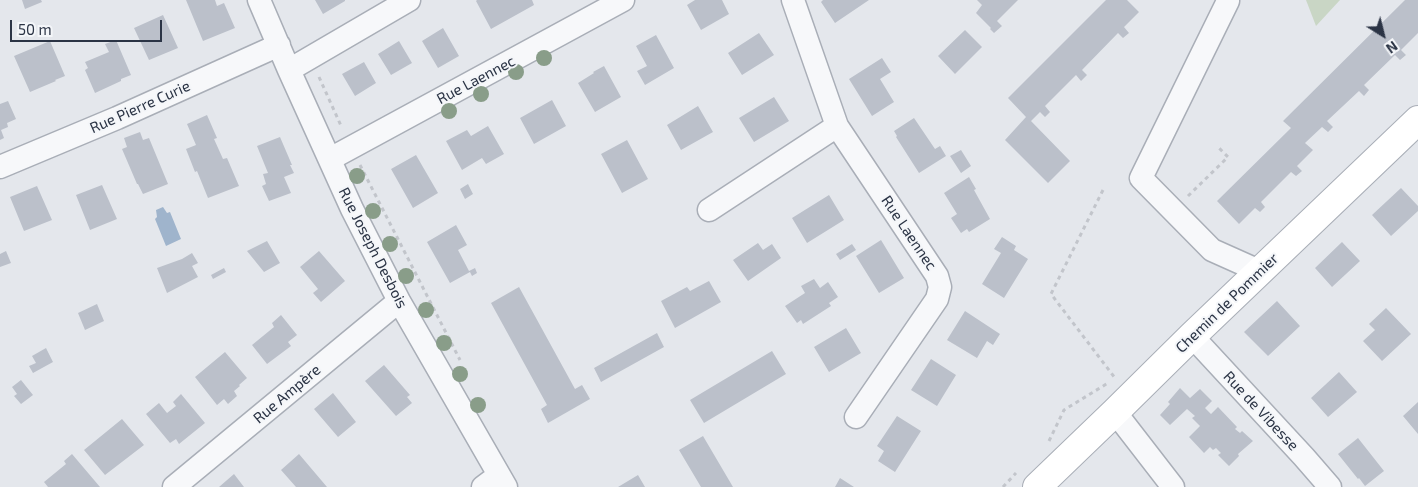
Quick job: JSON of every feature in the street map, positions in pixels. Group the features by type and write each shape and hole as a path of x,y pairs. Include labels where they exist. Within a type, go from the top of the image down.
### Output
{"street":[{"name":"Rue Joseph Desbois","path":"259,0 352,209 496,483"},
{"path":"289,70 409,0"},
{"name":"Rue Laennec","path":"330,159 623,0"},
{"name":"Rue Laennec","path":"793,0 837,126 937,276 940,287 937,299 856,417"},
{"path":"1228,1 1141,178 1212,250 1259,271"},
{"name":"Rue Pierre Curie","path":"0,168 279,46"},
{"name":"Chemin de Pommier","path":"1030,477 1116,412 1259,271 1418,120"},
{"path":"709,210 837,126"},
{"name":"Rue Ampère","path":"174,487 399,301"},
{"name":"Rue de Vibesse","path":"1192,336 1330,487"},
{"path":"1116,412 1173,487"}],"path":[{"path":"310,57 351,148 462,364"},
{"path":"1173,210 1228,157 1219,148"},
{"path":"1043,447 1049,441 1064,410 1116,379 1051,294 1103,190"},
{"path":"1003,487 1030,477"}],"green space":[{"path":"1306,0 1340,0 1316,26"}],"water":[{"path":"163,207 167,213 170,212 181,239 166,246 155,219 157,217 156,210"}],"building":[{"path":"22,0 41,0 42,2 25,9"},
{"path":"186,0 215,0 217,6 224,3 235,28 203,41"},
{"path":"315,0 345,0 345,1 323,14"},
{"path":"477,0 532,0 534,5 491,29"},
{"path":"695,0 722,0 729,14 701,30 687,5"},
{"path":"823,0 869,0 835,23 821,2"},
{"path":"977,0 1018,0 997,21 1002,26 994,33 976,13 982,5"},
{"path":"1106,0 1127,0 1139,12 1124,27 1129,33 1123,38 1118,33 1082,70 1087,75 1081,81 1076,75 1045,106 1050,112 1045,117 1040,112 1031,121 1070,161 1048,183 1005,140 1026,117 1008,98"},
{"path":"1405,0 1418,0 1418,33 1401,50 1406,55 1400,60 1395,55 1364,85 1369,90 1364,96 1359,91 1327,121 1333,127 1328,132 1322,127 1305,143 1313,150 1297,166 1302,171 1296,176 1291,172 1261,202 1265,207 1260,212 1255,208 1239,224 1217,201 1291,128 1283,121"},
{"path":"163,15 178,48 149,60 134,28"},
{"path":"443,28 459,56 438,68 422,41"},
{"path":"965,30 982,47 955,74 938,56"},
{"path":"759,33 774,55 742,75 728,53"},
{"path":"656,35 674,68 645,85 637,71 647,66 636,46"},
{"path":"116,40 131,75 95,93 85,70 88,68 85,62 109,52 105,44"},
{"path":"50,41 65,76 30,92 14,56"},
{"path":"399,41 412,63 391,75 378,54"},
{"path":"882,58 891,72 880,79 894,102 872,116 849,79"},
{"path":"364,62 376,83 355,96 342,74"},
{"path":"604,66 621,97 595,112 578,83"},
{"path":"774,97 789,121 754,142 739,118"},
{"path":"552,100 566,126 534,144 520,118"},
{"path":"8,101 16,119 7,123 8,127 1,130 4,138 0,140 0,104"},
{"path":"698,106 713,132 681,150 667,125"},
{"path":"207,115 217,138 214,139 223,159 227,158 239,186 208,198 186,149 196,145 187,124"},
{"path":"914,118 935,149 940,146 946,156 919,173 894,131"},
{"path":"488,126 504,154 486,164 482,158 462,170 446,141 467,130 471,136"},
{"path":"140,132 143,140 149,138 168,184 143,194 122,149 127,147 124,138"},
{"path":"280,137 294,173 284,177 291,193 269,201 262,186 266,184 263,174 268,173 257,146"},
{"path":"627,140 648,179 622,193 601,154"},
{"path":"961,150 971,166 961,173 950,156"},
{"path":"416,155 438,193 413,208 391,169"},
{"path":"969,177 990,219 969,232 967,229 961,233 951,218 957,214 944,193"},
{"path":"468,184 473,194 465,199 460,189"},
{"path":"102,185 117,219 90,230 76,195"},
{"path":"37,186 52,220 24,231 10,197"},
{"path":"1401,188 1418,206 1418,211 1391,236 1372,215"},
{"path":"829,195 844,220 807,243 792,218"},
{"path":"456,225 467,245 458,250 469,271 475,268 477,273 472,276 470,272 450,283 427,242"},
{"path":"1002,237 1016,246 1014,250 1028,259 1004,298 982,284 1001,253 994,249"},
{"path":"881,240 904,278 879,293 856,256"},
{"path":"267,241 280,263 264,272 247,251"},
{"path":"1342,242 1360,261 1332,287 1315,268"},
{"path":"758,243 763,250 772,244 781,258 748,281 733,260"},
{"path":"852,244 856,250 840,260 836,254"},
{"path":"6,251 11,263 0,267 0,254"},
{"path":"319,251 345,281 321,302 313,293 318,289 300,267"},
{"path":"192,253 198,263 192,266 198,277 167,293 157,268 182,259"},
{"path":"224,268 226,272 213,279 211,275"},
{"path":"814,279 820,288 828,282 838,297 829,303 831,306 803,324 801,320 797,323 785,306 805,293 801,286"},
{"path":"709,281 721,302 675,328 661,301 687,287 690,291"},
{"path":"519,287 575,389 582,385 590,399 548,423 541,409 547,405 491,303"},
{"path":"1277,301 1300,326 1268,356 1244,332"},
{"path":"97,304 104,321 85,330 78,313"},
{"path":"1386,308 1411,334 1382,361 1363,341 1375,330 1369,324"},
{"path":"965,311 1000,334 993,345 987,341 977,358 947,340"},
{"path":"281,315 297,335 288,342 291,346 267,364 252,345 274,327 272,323"},
{"path":"846,328 861,353 829,372 814,347"},
{"path":"657,333 664,347 601,382 594,368"},
{"path":"46,348 53,362 33,373 29,366 36,363 32,356"},
{"path":"772,351 786,374 704,423 690,400"},
{"path":"225,352 247,378 234,391 237,396 228,404 224,399 217,405 195,377"},
{"path":"931,359 956,375 937,406 911,390"},
{"path":"384,365 410,395 407,397 412,403 396,416 365,381"},
{"path":"1339,372 1357,392 1328,417 1311,398"},
{"path":"21,380 33,395 21,404 14,396 17,394 12,387"},
{"path":"1180,388 1190,398 1200,389 1212,401 1205,408 1211,414 1218,407 1237,427 1235,429 1240,433 1242,431 1253,441 1238,454 1239,456 1229,466 1218,455 1221,453 1216,448 1213,450 1210,447 1204,453 1189,437 1200,426 1192,418 1195,416 1187,409 1170,425 1160,415"},
{"path":"333,393 356,422 338,437 314,409"},
{"path":"181,394 205,423 179,444 176,439 170,443 146,414 159,403 167,413 176,406 173,402"},
{"path":"1418,402 1418,434 1403,416"},
{"path":"897,416 921,431 895,472 878,461 884,451 877,446"},
{"path":"122,419 144,445 105,475 84,450"},
{"path":"703,436 733,487 701,487 679,450"},
{"path":"1358,438 1384,471 1365,486 1338,454"},
{"path":"72,454 100,487 48,487 44,482 66,464 64,461"},
{"path":"299,454 327,487 296,487 281,470"},
{"path":"234,474 244,487 219,487"},
{"path":"638,475 645,487 618,487"},
{"path":"840,478 854,487 835,487"}]}
